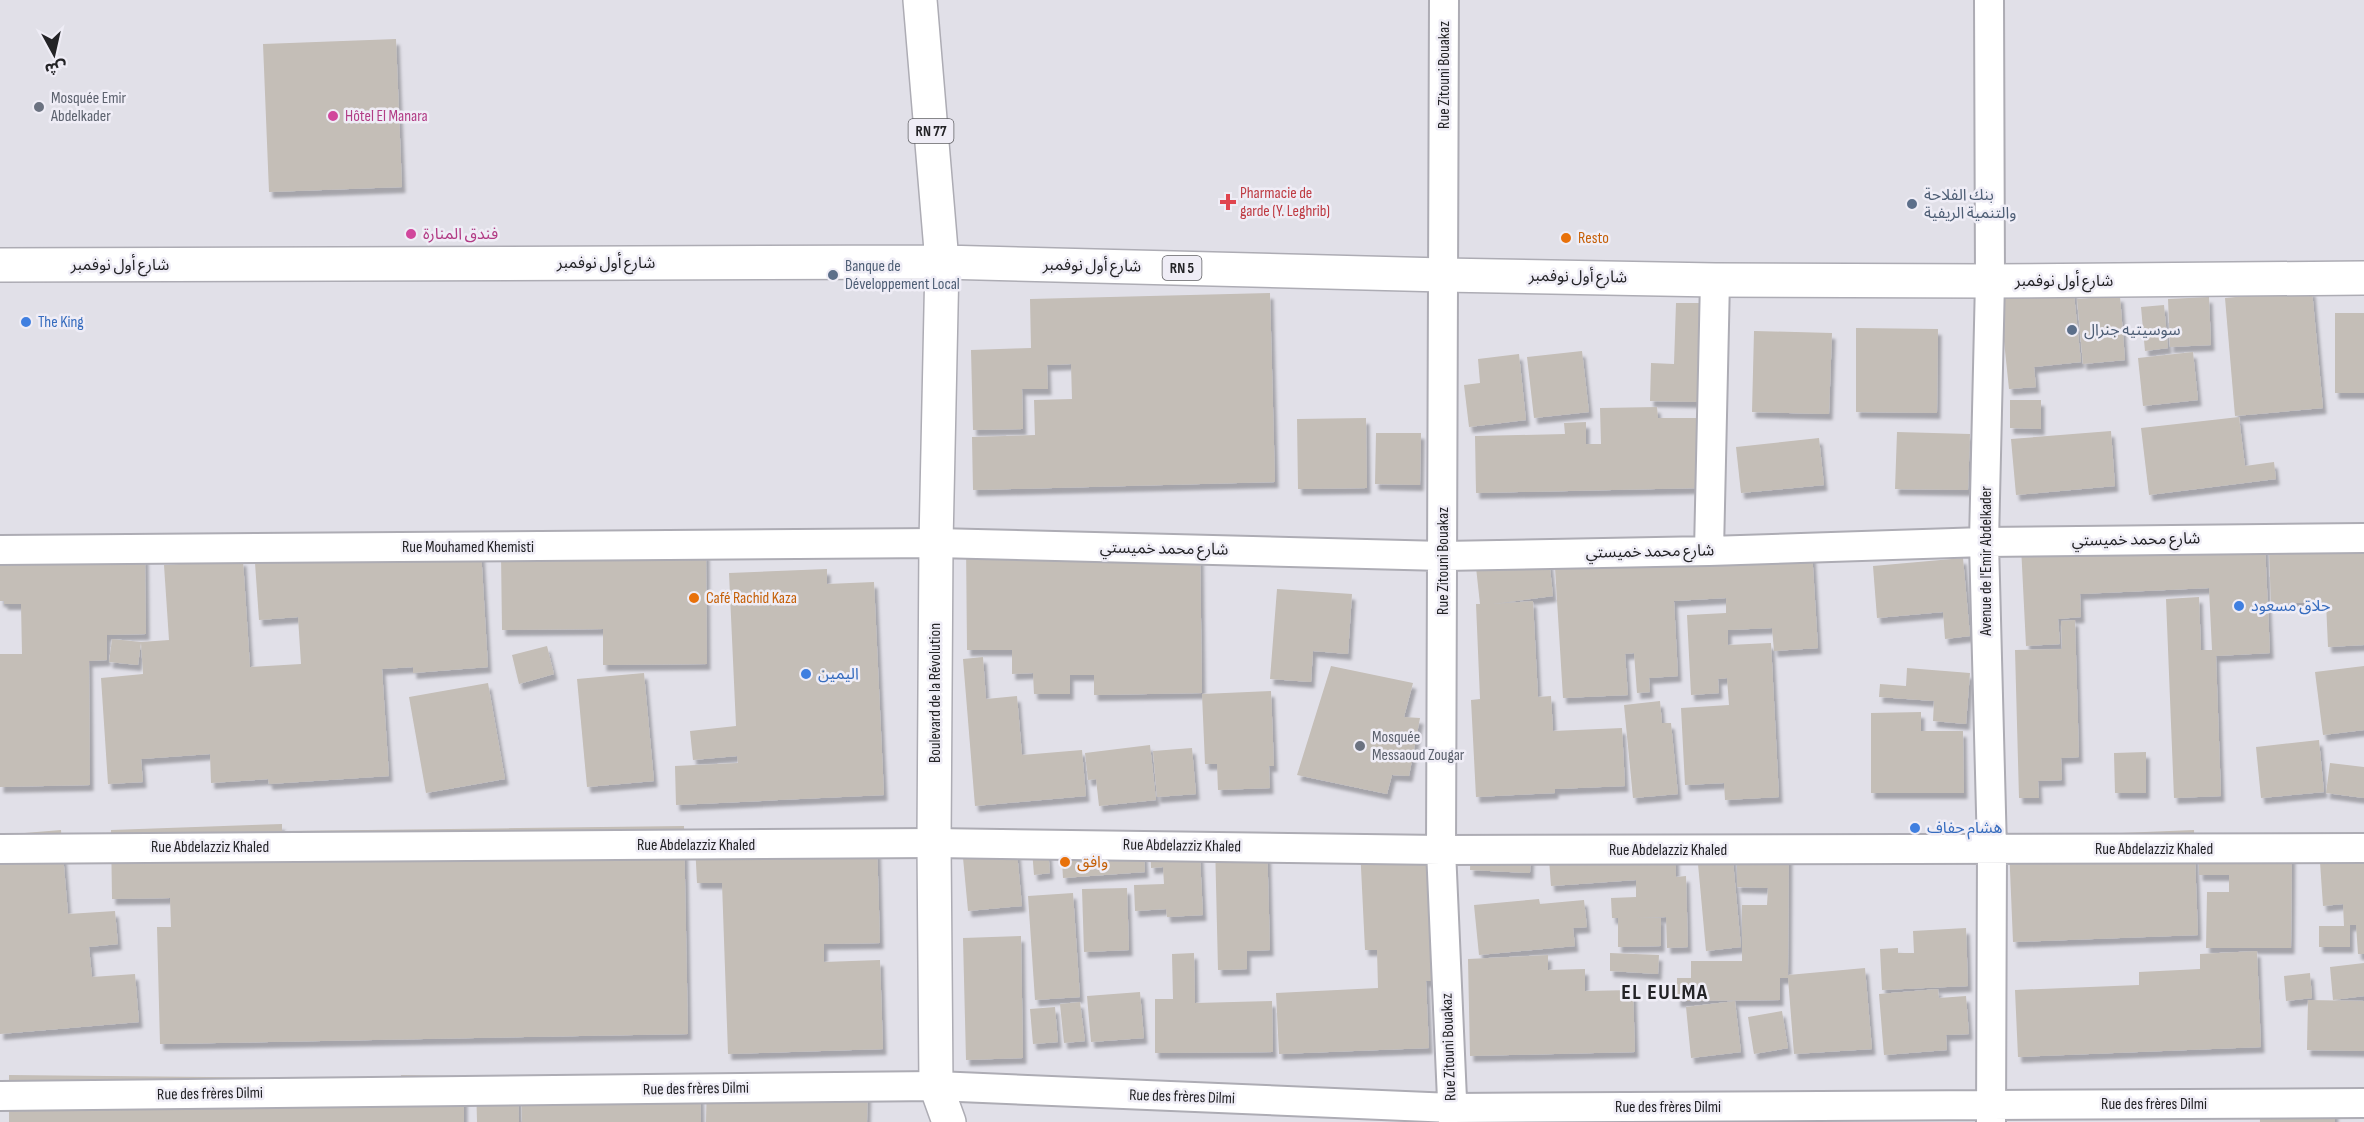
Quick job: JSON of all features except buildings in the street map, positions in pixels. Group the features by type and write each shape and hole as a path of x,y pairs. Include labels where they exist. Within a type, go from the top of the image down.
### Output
{"main road":[{"name":"RN 77","path":"920,0 942,262"},
{"name":"شارع أول نوفمبر","path":"0,265 942,262 1715,280 1990,281 2364,278"},
{"name":"Boulevard de la Révolution","path":"942,262 936,543 934,843 936,1086 949,1122"}],"street":[{"name":"Rue Zitouni Bouakaz","path":"1444,0 1441,850 1452,1115"},
{"name":"Avenue de l'Emir Abdelkader","path":"1989,0 1990,281 1984,542 1992,850 1992,1113"},
{"path":"1709,551 1715,280"},
{"name":"شارع محمد خميستي","path":"936,543 1443,556 1709,551 1984,542 2364,538"},
{"name":"Rue Mouhamed Khemisti","path":"0,550 936,543"},
{"name":"Rue Abdelazziz Khaled","path":"0,849 934,843 1441,850 2364,848"},
{"name":"Rue des frères Dilmi","path":"0,1096 936,1086 1452,1115 1992,1113 2364,1103"}],"place":[{"name":"Mosquée Emir Abdelkader","path":"39,107"},
{"name":"Hôtel El Manara","path":"333,116"},
{"name":"Pharmacie de garde (Y. Leghrib)","path":"1228,202"},
{"name":"بنك الفلاحة والتنمية الريفية","path":"1912,204"},
{"name":"فندق المنارة","path":"411,234"},
{"name":"Resto","path":"1566,238"},
{"name":"Banque de Développement Local","path":"833,275"},
{"name":"The King","path":"26,322"},
{"name":"سوسيتيه جنرال","path":"2072,330"},
{"name":"Café Rachid Kaza","path":"694,598"},
{"name":"حلاق مسعود","path":"2239,606"},
{"name":"اليمين","path":"806,674"},
{"name":"Mosquée Messaoud Zougar","path":"1360,746"},
{"name":"هشام حفاف","path":"1915,828"},
{"name":"وافق","path":"1065,862"}],"district":[{"name":"EL EULMA","path":"1665,992"}]}
